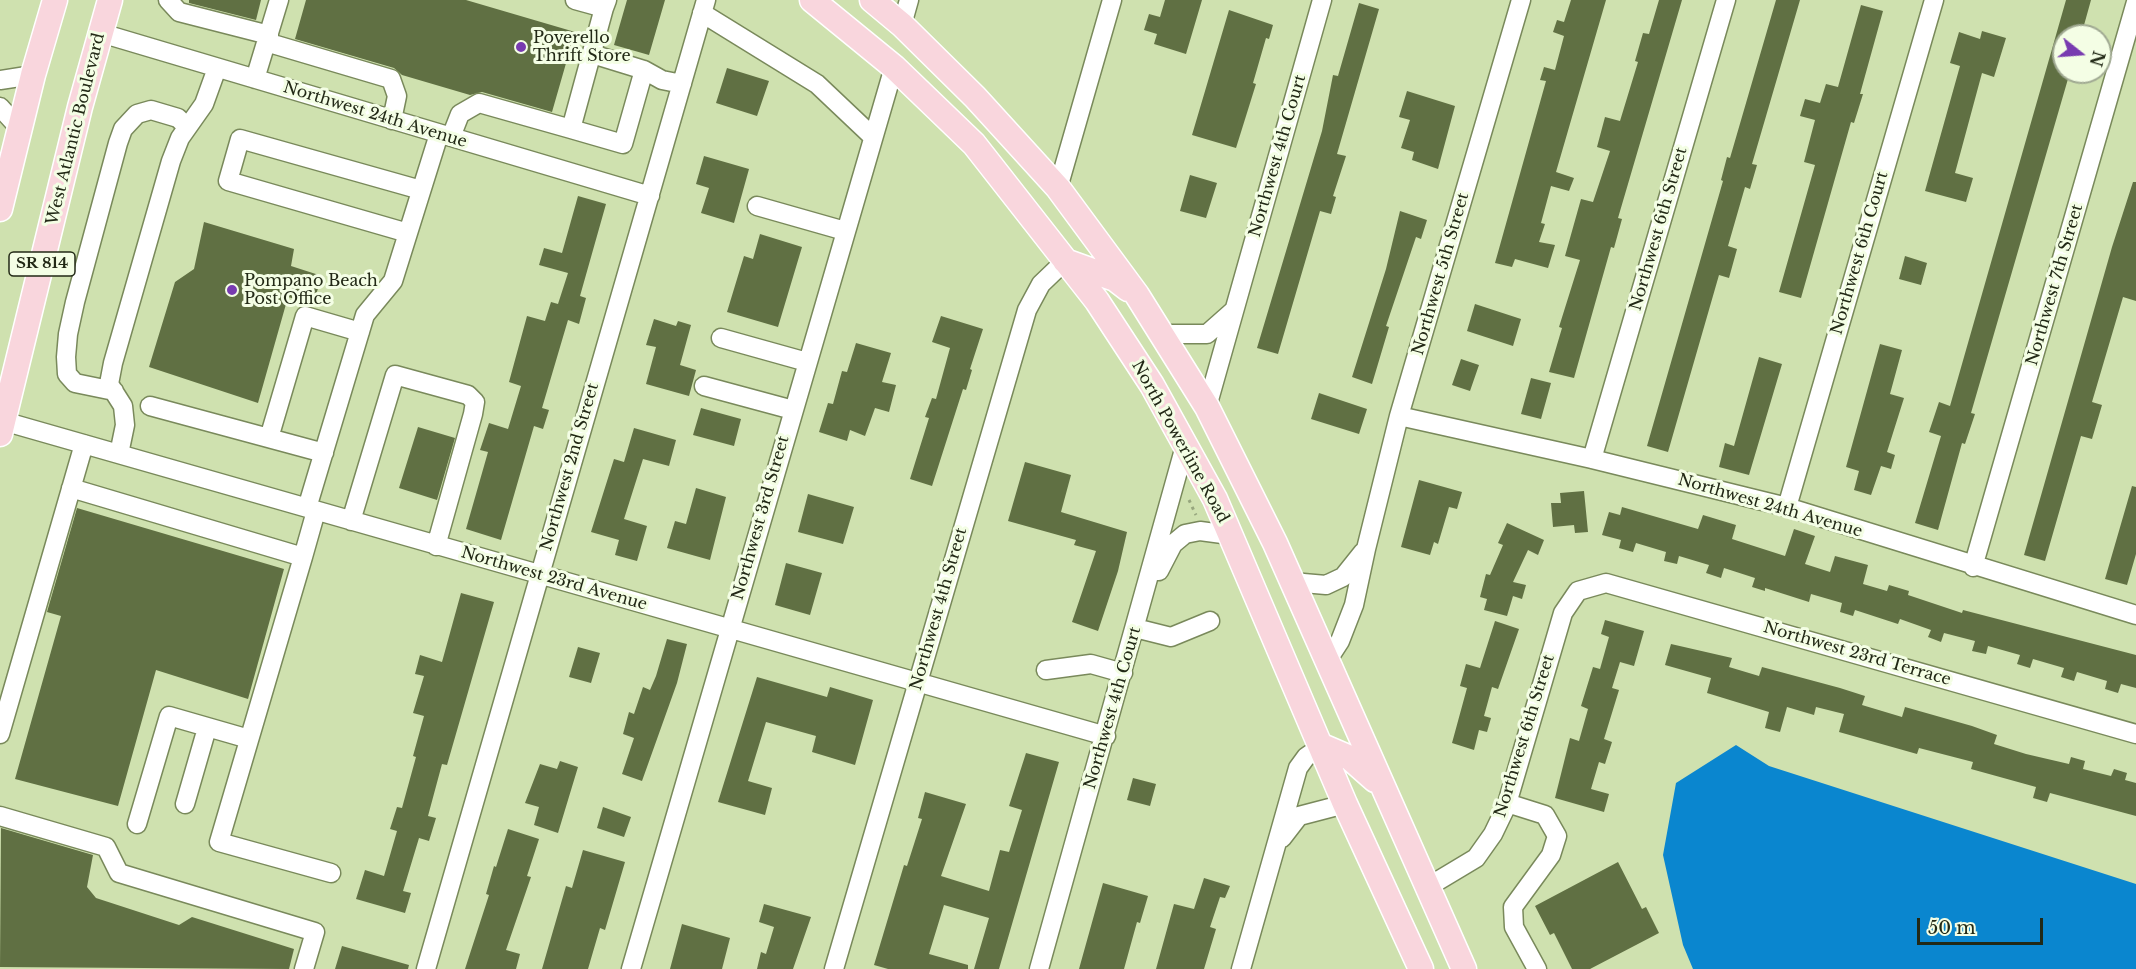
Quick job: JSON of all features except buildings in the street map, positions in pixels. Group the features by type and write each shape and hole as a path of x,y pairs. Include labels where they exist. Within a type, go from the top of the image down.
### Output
{"main road":[{"path":"0,209 33,75 56,0"},
{"name":"West Atlantic Boulevard","path":"1,423 110,0"},
{"name":"North Powerline Road","path":"812,0 894,67 974,144 1096,301 1152,385 1215,499 1346,804 1421,969"},
{"path":"872,0 902,25 975,97 1058,188 1137,295 1207,407 1242,474 1292,582 1379,783 1464,969"},
{"path":"894,67 917,75 935,85 1006,160 1020,170 1058,188"},
{"path":"1065,261 1115,279 1137,295"},
{"path":"1269,624 1296,648 1327,661"},
{"path":"1322,746 1350,758 1379,783"}],"street":[{"path":"168,0 179,12 391,79 397,96 392,120"},
{"path":"255,79 279,0"},
{"path":"571,129 605,4 575,0"},
{"path":"902,25 909,0"},
{"path":"1058,188 1113,0"},
{"name":"Northwest 4th Court","path":"1207,407 1322,0"},
{"name":"Northwest 5th Street","path":"1327,661 1340,641 1354,605 1399,416 1521,0"},
{"name":"Northwest 6th Street","path":"1592,459 1726,0"},
{"name":"Northwest 6th Court","path":"1787,507 1934,0"},
{"name":"Northwest 7th Street","path":"1973,567 2136,2"},
{"path":"704,6 817,84 873,137"},
{"name":"Northwest 2nd Street","path":"426,969 704,6"},
{"name":"Northwest 24th Avenue","path":"101,33 650,196"},
{"path":"592,54 644,70 662,80 682,84"},
{"name":"Northwest 3rd Street","path":"631,969 728,628 894,67"},
{"path":"119,454 125,425 123,406 110,384 112,363 171,161 180,138 204,104 217,68"},
{"path":"331,873 219,842 303,557 324,453 365,315 393,281 421,190 445,135 460,114 479,103 623,144 644,70"},
{"path":"0,80 33,75"},
{"path":"0,107 20,129"},
{"path":"114,391 75,383 67,374 66,357 75,302 118,143 123,129 137,114 150,110 178,118 187,127"},
{"path":"408,233 228,181 240,139 421,190"},
{"path":"757,206 845,231"},
{"name":"Northwest 4th Street","path":"834,969 1027,310 1041,284 1065,261"},
{"path":"1162,334 1207,334 1233,311"},
{"path":"269,438 305,316 360,332"},
{"path":"721,338 807,362"},
{"path":"351,521 395,375 468,395 475,402 473,414 436,546"},
{"path":"704,386 793,410"},
{"path":"150,406 324,453"},
{"name":"Northwest 24th Avenue","path":"1399,416 1592,459 1787,507 1973,567 2136,615"},
{"name":"Northwest 23rd Avenue","path":"1,423 84,444 916,684 1106,736"},
{"path":"0,734 84,444"},
{"name":"Northwest 4th Court","path":"1039,969 1106,736 1185,446"},
{"path":"71,488 303,557"},
{"path":"1147,587 1161,568 1173,544 1185,534 1200,531 1230,534"},
{"name":"Northwest 5th Street","path":"1292,582 1326,585 1343,577 1366,549"},
{"name":"Northwest 23rd Terrace","path":"1578,591 1606,582 2136,734"},
{"name":"Northwest 6th Street","path":"1426,888 1476,858 1493,834 1507,803 1563,612 1578,591"},
{"path":"1135,628 1171,637 1210,621"},
{"path":"1046,670 1090,664 1123,673"},
{"path":"137,824 169,716 249,740"},
{"path":"185,804 207,728"},
{"path":"1241,969 1298,768 1306,757 1322,746"},
{"path":"1507,803 1545,815 1557,836 1551,855 1513,907 1514,927 1537,969"},
{"path":"1276,847 1299,816 1346,804"},
{"path":"0,816 106,848 118,873 315,932 304,969"}],"path":[{"path":"1188,498 1196,514"}],"water":[{"path":"1736,745 1769,766 2136,884 2136,969 1693,969 1683,945 1663,855 1676,783"}],"place":[{"name":"Poverello Thrift Store","path":"521,47"},
{"name":"Pompano Beach Post Office","path":"232,290"}]}
